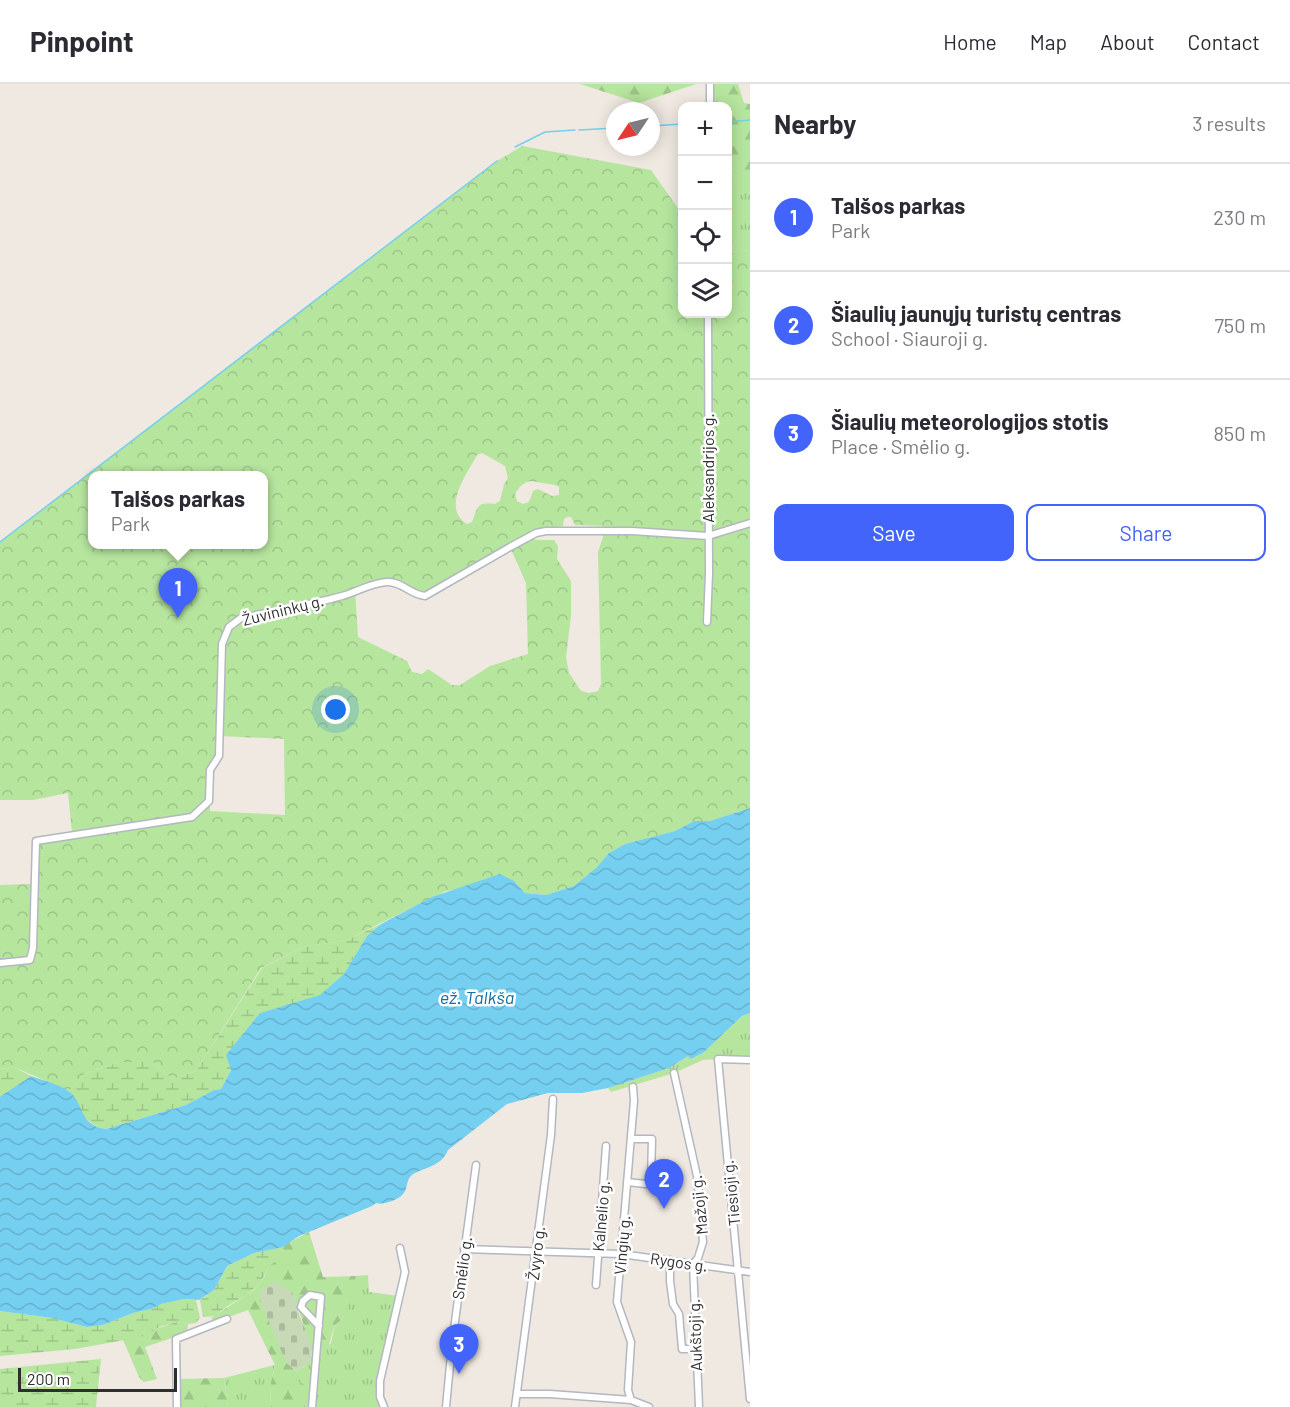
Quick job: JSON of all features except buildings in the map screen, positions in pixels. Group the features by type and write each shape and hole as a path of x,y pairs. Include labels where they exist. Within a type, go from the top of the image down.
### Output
{"street":[{"path":"710,84 710,102"},
{"name":"Aleksandrijos g.","path":"707,622 709,574 708,318"},
{"name":"Žuvininkų g.","path":"0,963 30,960 33,948 36,841 192,817 209,801 210,770 219,756 222,644 229,627 241,618 345,595 367,586 386,582 394,582 412,593 425,596 536,533 546,531 632,531 708,536 750,523"},
{"name":"Tiesioji g.","path":"750,1060 718,1059 750,1399"},
{"name":"Mažoji g.","path":"674,1073 697,1176 703,1242 698,1258 693,1264"},
{"name":"Vingių g.","path":"631,1400 628,1390 631,1342 617,1302 634,1101 633,1087"},
{"name":"Žvyro g.","path":"515,1407 554,1099"},
{"path":"627,1182 646,1184 651,1179 652,1139 631,1138"},
{"name":"Kalnelio g.","path":"596,1285 606,1146"},
{"name":"Smėlio g.","path":"446,1407 476,1165"},
{"path":"384,1407 380,1397 380,1381 405,1272 400,1248"},
{"name":"Rygos g.","path":"464,1249 621,1254 750,1272"},
{"path":"670,1260 673,1304 679,1314 682,1349 696,1349"},
{"name":"Aukštoji g.","path":"693,1264 699,1407"},
{"path":"312,1407 319,1326 321,1296 310,1295 303,1301 302,1307 319,1326"},
{"path":"177,1407 176,1339 227,1320"},
{"path":"517,1395 550,1394 631,1400 649,1407"}],"green space":[{"path":"580,84 696,84 642,102"},
{"path":"710,84 738,84 744,103 750,104 750,173 732,175 732,102 710,102"},
{"path":"522,146 651,170 678,208 678,318 732,318 732,252 750,250 750,808 710,821 694,821 675,831 625,844 609,853 597,867 574,886 546,895 525,893 514,881 446,891 346,940 303,947 261,968 196,1071 172,1079 152,1062 119,1062 84,1074 69,1091 14,1067 0,1069 0,885 31,884 32,839 72,832 68,793 33,800 0,800 0,542 88,475 88,549 268,549 268,471 93,471 497,161","holes":["482,453 505,466 508,478 504,484 500,501 495,504 481,505 472,522 467,524 456,509 456,500 458,491 477,455","531,481 559,487 559,495 552,496 538,489 533,491 529,502 523,504 517,501 515,494 525,483","571,517 575,525 603,526 603,537 598,552 601,684 598,691 589,693 581,691 569,673 566,657 571,616 571,581 557,559 558,546 554,540 535,540 535,530 563,526 564,519","510,547 526,583 528,654 490,666 460,685 452,685 428,669 422,674 412,672 407,661 358,637 355,590 394,582 425,596","220,736 284,739 285,815 210,811 210,770 219,756"]},
{"path":"750,173 750,250 732,252 732,175"},
{"path":"381,924 367,936 344,974 320,996 260,1013 221,1089 214,1090 186,1105 106,1129 88,1120 69,1091 84,1074 119,1062 152,1062 172,1079 196,1071 262,968 303,947 346,940"},
{"path":"750,1013 750,1060 703,1060 674,1073 611,1092 608,1088 669,1068 688,1056 692,1059 703,1053 742,1016"},
{"path":"14,1067 31,1076 18,1087 0,1097 0,1069"},
{"path":"309,1232 323,1277 356,1276 345,1313 334,1328 329,1346 319,1353 312,1355 294,1295 286,1362 296,1371 296,1381 310,1387 308,1407 271,1407 270,1386 275,1365 248,1310 215,1322 211,1318 254,1290 264,1278 269,1265 285,1257 281,1247"},
{"path":"281,1247 286,1257 269,1265 259,1284 253,1290 215,1316 203,1317 200,1300 214,1290 227,1266 254,1253"},
{"path":"368,1275 369,1292 399,1296 380,1381 384,1407 308,1407 310,1387 296,1381 296,1371 304,1367 312,1355 322,1352 331,1343 334,1328 343,1317 356,1276"},
{"path":"276,1281 294,1296 311,1346 310,1360 296,1371 286,1362 259,1298 261,1290"},
{"path":"184,1299 196,1300 200,1318 196,1323 177,1322 162,1326 141,1337 75,1349 0,1356 0,1311 52,1318 87,1327 103,1325 161,1304"},
{"path":"177,1322 188,1324 187,1333 145,1347 157,1379 144,1382 139,1377 123,1340"},
{"path":"101,1359 96,1407 0,1407 0,1369"},
{"path":"275,1365 270,1386 271,1407 228,1407 224,1378"},
{"path":"224,1378 228,1407 180,1407 180,1379"}],"water":[{"name":"ež. Talkša","path":"750,808 750,1013 742,1016 703,1053 691,1059 688,1056 669,1068 608,1088 582,1093 548,1093 507,1104 448,1150 435,1165 413,1174 400,1197 388,1202 376,1203 299,1236 283,1247 254,1253 227,1266 214,1290 199,1300 184,1299 161,1304 103,1325 87,1327 52,1318 0,1311 0,1097 8,1091 31,1076 54,1084 73,1095 90,1123 106,1129 186,1105 214,1090 221,1089 231,1070 226,1055 260,1013 320,995 344,974 367,936 381,924 432,897 500,874 514,881 525,893 546,895 574,886 597,867 609,853 625,844 675,831 694,821 710,821"}],"waterway":[{"path":"732,122 750,120"},
{"path":"660,125 678,124"},
{"path":"579,130 606,128"},
{"path":"515,147 545,132 575,130"},
{"path":"93,471 497,161"},
{"path":"0,542 88,475"}],"place":[{"name":"Talšos parkas","path":"178,618"},
{"name":"Šiaulių jaunųjų turistų centras","path":"664,1209"},
{"name":"Šiaulių meteorologijos stotis","path":"459,1374"}]}
